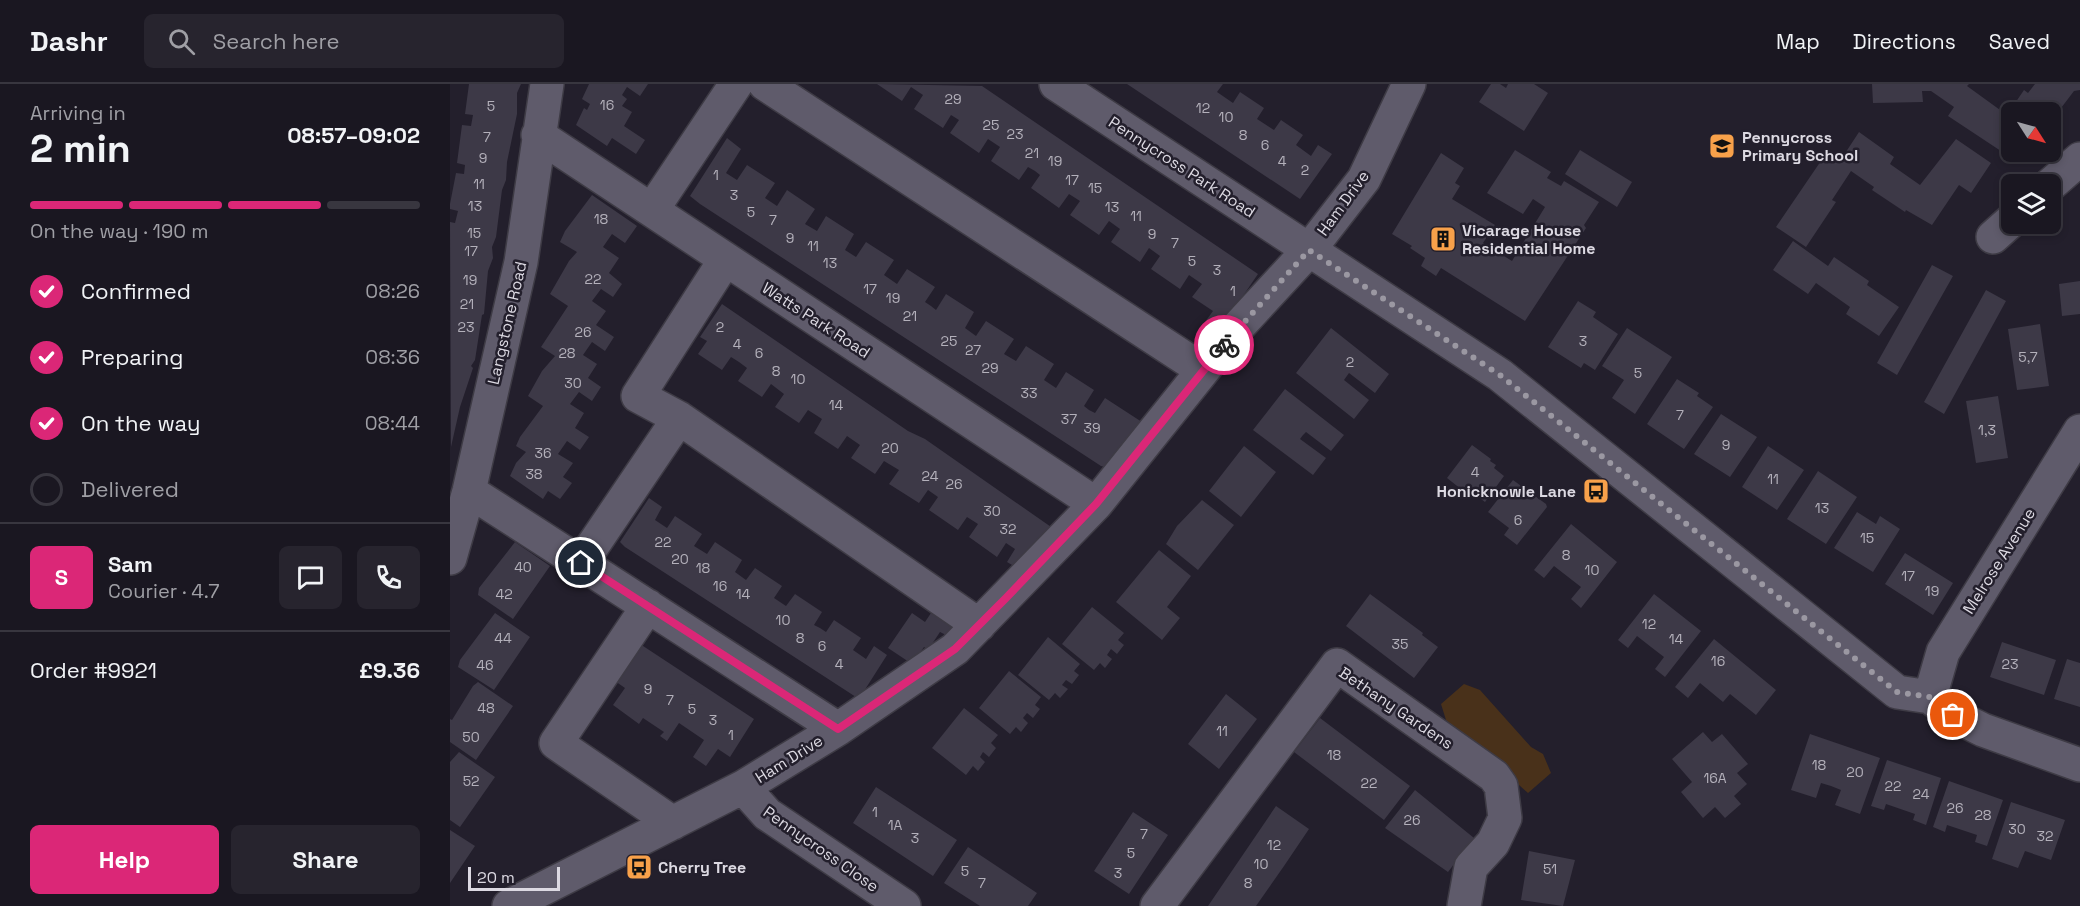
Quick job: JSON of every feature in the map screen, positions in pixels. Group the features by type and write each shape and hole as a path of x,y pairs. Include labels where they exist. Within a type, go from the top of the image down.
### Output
{"street":[{"name":"Langstone Road","path":"450,558 469,491 521,262 547,84"},
{"path":"652,210 736,84"},
{"path":"765,84 1203,370"},
{"name":"Pennycross Park Road","path":"1056,84 1309,250"},
{"name":"Ham Drive","path":"509,906 743,787 838,729 955,649 1096,504 1203,370 1309,250 1364,179 1409,84"},
{"name":"Watts Park Road","path":"538,135 1096,504"},
{"path":"2061,175 2080,159"},
{"path":"1309,250 1500,375 1897,692 1930,697 1953,715 1983,730 2080,765"},
{"path":"725,260 638,396 679,418 979,625"},
{"path":"581,563 679,418"},
{"name":"Melrose Avenue","path":"1930,697 1943,652 2080,430"},
{"path":"469,491 838,729"},
{"path":"648,606 556,743 673,823"},
{"name":"Bethany Gardens","path":"1157,906 1337,665 1494,776 1502,786 1505,818 1493,843 1471,867 1464,906"},
{"name":"Pennycross Close","path":"743,787 767,814 884,901"}],"shaded area":[{"path":"1464,684 1480,690 1531,747 1543,754 1551,773 1528,793 1446,720 1441,704"}],"building":[{"path":"469,84 521,84 517,93 517,114 507,162 506,180 502,190 496,237 492,247 493,258 488,271 484,314 475,360 471,366 473,368 460,407 451,447 450,222 455,223 458,211 450,209 450,204 456,173 464,174 465,165 457,163 462,125 471,126 473,115 465,114"},
{"path":"589,84 648,84 640,96 627,87 622,95 627,99 622,106 632,112 624,126 645,140 636,154 612,138 607,146 576,125 584,108 587,110 590,104 582,99"},
{"path":"877,84 982,86 1258,274 1219,331 1205,322 1213,311 1192,297 1202,284 1189,275 1180,289 1151,269 1160,256 1149,248 1140,262 1111,242 1120,229 1109,221 1099,235 1070,215 1080,201 1069,194 1059,208 1031,188 1040,175 1035,171 1028,167 1019,180 991,161 1000,147 988,139 979,153 950,133 959,120 951,115 943,128 914,109 923,95 911,87 902,101"},
{"path":"1127,84 1223,84 1217,92 1233,103 1240,92 1264,108 1257,119 1274,130 1281,120 1303,135 1296,145 1311,156 1318,145 1332,154 1300,199"},
{"path":"1491,84 1500,84 1506,88 1508,84 1534,84 1548,93 1524,131 1479,102"},
{"path":"1872,84 1969,84 1967,86 2001,111 2001,151 1948,116 1954,107 1931,91 1922,91 1923,102 1873,103"},
{"path":"2035,84 2080,84 2080,90 2074,91 2061,108 2061,102 2016,102 2024,90 2028,93"},
{"path":"1859,132 1894,157 1890,164 1920,185 1956,139 1991,163 1971,193 1959,185 1932,225 1906,210 1905,212 1872,190 1874,187 1851,171 1832,200 1836,202 1806,247 1776,227 1827,152 1840,161"},
{"path":"727,138 741,149 726,173 737,180 747,165 775,183 765,198 777,206 787,190 815,209 805,224 817,231 826,216 854,234 845,250 856,257 866,242 894,260 884,275 897,284 907,269 935,287 925,302 936,310 946,294 974,312 965,328 976,336 986,321 1014,339 1004,354 1016,361 1026,346 1054,364 1044,380 1056,388 1066,372 1094,390 1084,406 1089,410 1095,413 1105,398 1145,424 1108,468 1101,466 700,204 690,196"},
{"name":"Vicarage House Residential Home","path":"1515,150 1551,172 1547,178 1561,186 1564,181 1599,202 1584,225 1586,228 1525,321 1441,268 1436,276 1421,266 1425,258 1410,248 1412,246 1392,234 1441,153 1464,168 1455,183 1460,186 1452,199 1495,225 1483,243 1512,261 1545,207 1533,199 1523,214 1487,193"},
{"path":"1580,150 1632,182 1617,207 1565,174"},
{"path":"592,195 637,226 625,243 612,234 603,247 619,258 609,273 622,284 613,297 601,289 592,301 606,311 596,325 614,337 605,351 592,342 583,355 597,364 588,378 601,387 592,401 579,392 570,404 584,413 575,428 589,437 580,450 567,441 558,454 573,463 563,477 572,483 560,499 548,491 543,499 510,476 516,463 526,452 516,446 520,437 543,406 528,396 542,371 555,356 541,347 568,306 550,294 569,261 577,252 560,242 565,231"},
{"path":"1793,241 1828,266 1834,257 1869,281 1867,285 1899,307 1879,336 1846,314 1850,307 1816,283 1808,294 1773,270"},
{"path":"1932,265 1953,276 1897,375 1877,363"},
{"path":"2080,281 2080,314 2062,316 2059,284"},
{"path":"1986,290 2006,301 1944,414 1924,402"},
{"path":"1578,301 1596,312 1593,317 1618,334 1595,370 1584,363 1581,368 1548,347"},
{"path":"722,304 908,431 925,439 1054,529 1019,569 1007,562 1015,549 1006,543 997,557 969,537 978,524 967,517 958,530 929,510 938,497 928,490 919,503 889,484 899,470 884,461 875,474 851,458 860,445 847,436 838,449 814,433 822,419 808,410 799,423 775,407 784,394 771,384 762,397 738,381 747,368 739,362 731,357 722,370 698,354 707,341 700,337"},
{"path":"2040,324 2049,386 2017,390 2008,329"},
{"path":"1331,328 1389,374 1375,393 1349,373 1344,380 1369,400 1354,419 1296,373"},
{"path":"1627,328 1672,357 1635,414 1612,398 1624,380 1602,366"},
{"path":"1677,379 1699,393 1697,396 1713,407 1684,449 1647,424"},
{"path":"1285,389 1344,435 1331,451 1306,432 1303,435 1300,439 1326,458 1313,475 1253,430"},
{"path":"1998,396 2008,458 1976,463 1966,401"},
{"path":"1721,414 1757,437 1730,477 1694,454"},
{"path":"1472,445 1491,459 1490,461 1496,465 1494,468 1504,476 1485,502 1473,493 1471,497 1447,478"},
{"path":"1244,446 1276,472 1241,517 1209,491"},
{"path":"1768,446 1804,470 1777,510 1742,487"},
{"path":"1818,471 1857,497 1826,544 1787,519"},
{"path":"1513,480 1547,507 1517,545 1504,535 1509,528 1488,512"},
{"path":"649,498 662,507 655,520 667,528 675,516 702,534 694,546 707,554 715,542 742,560 735,572 746,580 755,568 782,586 774,598 786,606 795,594 822,612 814,625 826,632 834,620 861,638 853,650 866,659 874,646 887,655 859,699 625,547 620,542"},
{"path":"1202,500 1234,525 1198,570 1166,544 1177,526"},
{"path":"1857,512 1876,524 1880,516 1900,529 1873,572 1834,548"},
{"path":"1571,524 1617,562 1581,608 1571,599 1581,587 1554,566 1544,578 1534,570"},
{"path":"515,542 550,566 513,619 478,595 479,588"},
{"path":"1159,550 1191,576 1167,607 1180,618 1162,640 1116,602"},
{"path":"1905,553 1953,583 1933,615 1885,584"},
{"path":"1370,594 1423,633 1422,635 1438,647 1414,678 1346,626"},
{"path":"1654,594 1701,631 1665,677 1655,669 1664,657 1637,636 1628,648 1618,640"},
{"path":"1092,607 1124,633 1118,640 1124,645 1117,654 1111,649 1107,655 1112,659 1105,668 1100,663 1094,670 1062,644"},
{"path":"933,610 954,624 946,635 940,632 928,650 924,647 912,664 888,648 912,613 925,622"},
{"path":"495,613 530,637 494,690 458,667 460,660"},
{"path":"1048,637 1080,664 1074,671 1079,675 1072,684 1066,680 1062,685 1068,689 1060,698 1055,693 1049,700 1018,675"},
{"path":"1714,639 1776,690 1756,715 1730,694 1723,702 1700,683 1688,698 1675,687"},
{"path":"637,642 754,719 730,757 718,749 706,766 693,757 704,740 679,723 667,741 660,736 664,732 643,718 639,724 613,705 625,688 612,679"},
{"path":"2002,642 2056,660 2044,695 1990,677"},
{"path":"2067,659 2080,663 2080,707 2054,699"},
{"path":"1009,671 1041,697 1035,705 1040,709 1033,718 1027,713 1023,718 1028,723 1021,732 1016,727 1010,734 979,708"},
{"path":"478,682 513,706 476,760 450,742 450,719 452,720 473,686"},
{"path":"1226,694 1257,719 1219,769 1188,744"},
{"path":"964,708 998,735 991,743 996,748 989,757 983,752 980,757 985,762 978,771 973,766 966,775 932,748"},
{"path":"1320,718 1410,786 1384,820 1294,752"},
{"path":"1703,732 1712,742 1722,734 1748,764 1737,773 1747,784 1734,796 1741,804 1725,818 1715,807 1703,818 1681,792 1692,782 1672,759"},
{"path":"1810,734 1880,758 1860,814 1835,805 1841,790 1831,786 1821,783 1816,798 1791,790"},
{"path":"459,752 495,777 460,827 450,820 450,762"},
{"path":"1887,760 1941,778 1926,825 1913,820 1915,814 1886,804 1884,810 1871,806"},
{"path":"1949,781 2003,800 1987,846 1975,842 1977,835 1947,825 1945,832 1933,827"},
{"path":"876,787 957,840 933,876 853,823"},
{"path":"1415,790 1474,838 1448,872 1385,828"},
{"path":"2011,802 2065,820 2051,860 2025,851 2018,868 1992,859"},
{"path":"1276,806 1309,829 1284,866 1256,906 1208,906"},
{"path":"1133,812 1168,835 1129,894 1094,871"},
{"path":"450,830 475,846 450,883"},
{"path":"968,847 1037,893 1028,906 980,906 944,883"},
{"path":"1529,851 1575,860 1563,906 1521,900"}],"way so far":[{"path":"1224,345 1309,250 1372,289 1500,375 1599,451 1810,626 1857,659 1897,692 1930,697 1953,715"}],"place":[{"name":"Pennycross Primary School","path":"1722,146"},
{"name":"Vicarage House Residential Home","path":"1443,239"},
{"name":"Honicknowle Lane","path":"1596,491"},
{"name":"Cherry Tree","path":"639,867"}],"route":[{"path":"581,563 838,729 955,649 1096,504 1224,345"}]}
